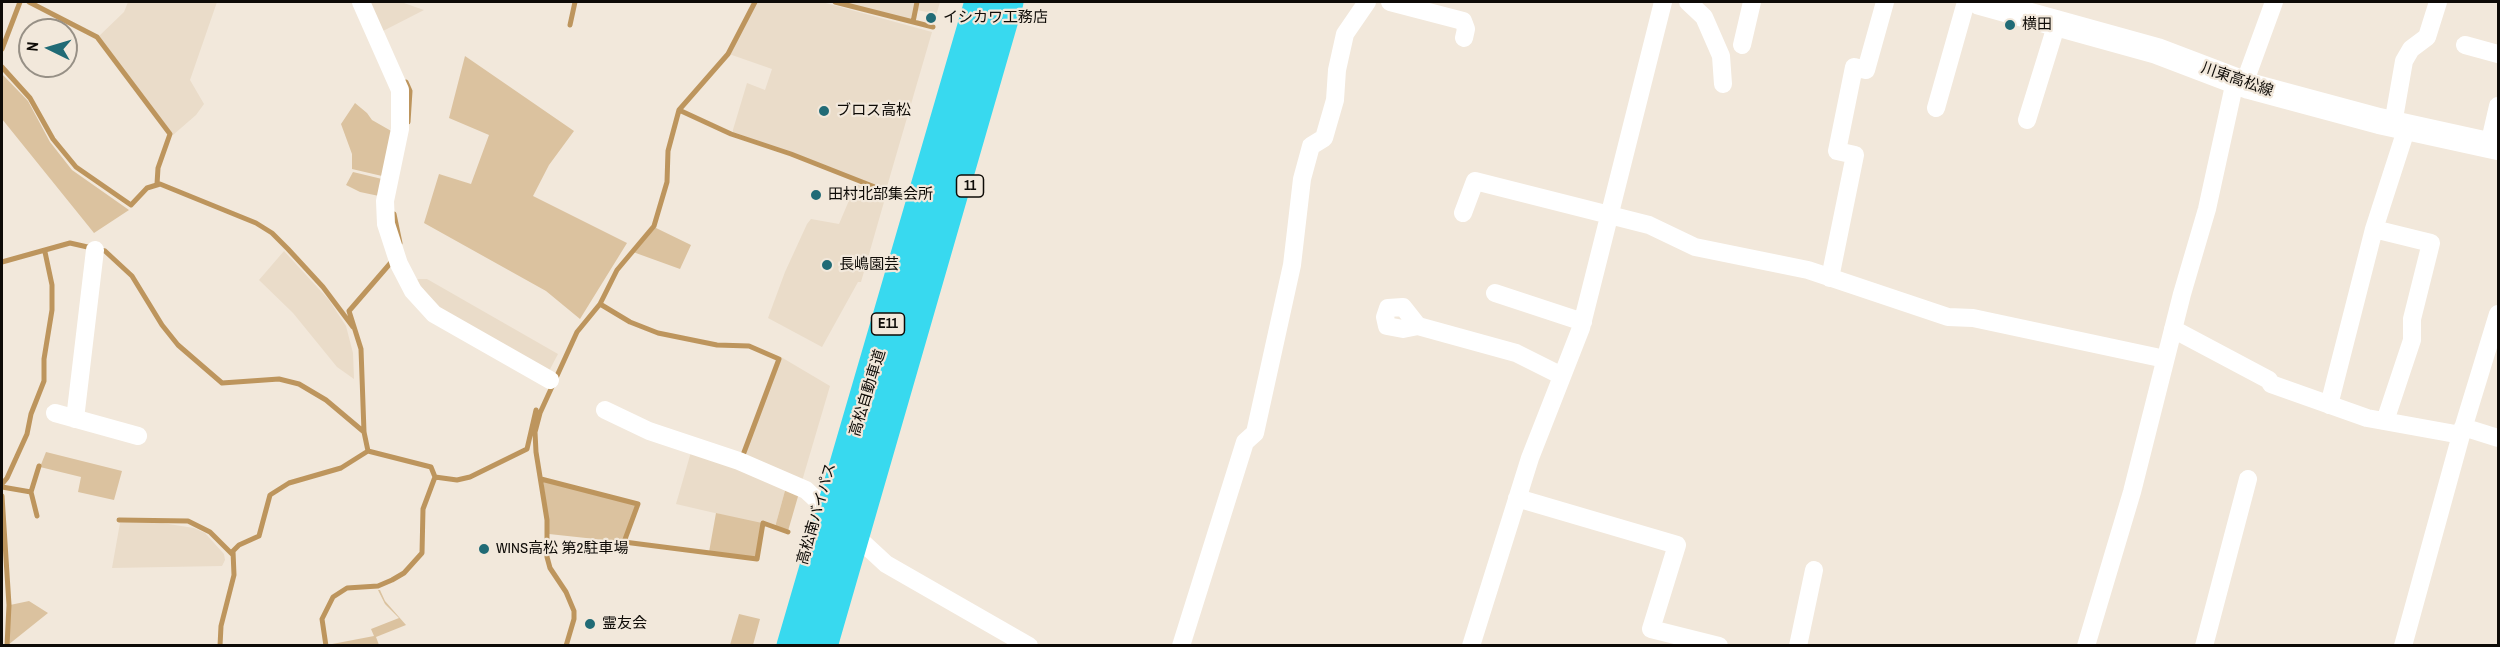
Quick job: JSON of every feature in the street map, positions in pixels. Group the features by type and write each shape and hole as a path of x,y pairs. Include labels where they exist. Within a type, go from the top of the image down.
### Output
{"highway":[{"name":"高松南バイパス","path":"779,645 965,2"},
{"name":"高松自動車道","path":"793,645 981,2"},
{"name":"高松自動車道","path":"820,645 1007,2"},
{"name":"11","path":"838,645 1024,2"}],"main road":[{"name":"川東高松線","path":"1980,2 2157,51 2239,83 2400,126 2494,146"}],"street":[{"path":"361,2 400,90 400,129 385,201 386,224 399,264 413,291 434,314 550,380"},
{"path":"1181,645 1245,442 1255,433 1292,265 1302,179 1311,146 1324,138 1335,100 1337,70 1345,34 1367,2"},
{"path":"1390,2 1462,21 1466,29 1464,38"},
{"path":"1472,645 1517,498 1583,322 1663,2"},
{"path":"1688,2 1704,17 1717,46 1721,56 1723,84"},
{"path":"1742,45 1752,2"},
{"path":"1830,278 1854,155 1837,151 1854,67 1866,70 1885,2"},
{"path":"1936,108 1966,2"},
{"path":"2086,645 2132,492 2173,328 2207,209 2239,83 2274,2"},
{"path":"2329,405 2400,126 2404,61 2411,49 2427,37 2438,2"},
{"path":"2027,120 2057,22"},
{"path":"2465,45 2499,54"},
{"path":"2494,146 2499,106"},
{"path":"1463,213 1475,181 1649,225 1695,247 1808,270 1948,317 1973,318 2165,359"},
{"path":"2374,229 2431,243 2412,319 2412,340 2385,421"},
{"path":"75,419 95,250"},
{"path":"1495,293 1583,322"},
{"path":"2403,645 2462,431 2499,314"},
{"path":"1418,326 1516,352 1562,376"},
{"path":"2173,328 2269,380 2271,384 2329,405 2385,421 2499,438"},
{"path":"605,410 666,438 772,473 806,490 886,564 1029,645"},
{"path":"56,413 138,436"},
{"path":"2204,645 2248,479"},
{"path":"1517,498 1677,545 1651,629 1719,645"},
{"path":"1798,645 1814,570"}],"shaded area":[{"path":"128,2 217,2 190,80 204,104 196,115 173,135 98,37 124,12"},
{"path":"370,2 401,2 424,10 383,31"},
{"name":"ブロス高松","path":"756,2 822,2 932,32 886,190 793,153 732,133 747,83 765,90 772,69 729,54"},
{"path":"840,2 916,2 912,21"},
{"name":"イシカワ工務店","path":"919,2 940,2 933,26 925,24 927,12 917,10"},
{"path":"465,56 574,131 549,165 533,196 627,243 580,319 546,291 424,223 439,174 471,184 489,135 449,118"},
{"path":"2,74 28,101 50,142 72,170 129,210 94,233 2,119"},
{"path":"355,103 372,120 393,132 382,176 352,169 352,154 341,124"},
{"path":"353,172 382,179 379,196 360,192 346,185"},
{"name":"長嶋園芸","path":"856,184 886,195 861,282 858,282 822,347 768,318 785,272 807,224 811,219 839,224"},
{"path":"654,227 691,245 680,269 633,252"},
{"path":"284,251 329,300 346,326 353,353 354,379 337,367 293,313 259,280"},
{"path":"427,279 558,354 548,373 443,313 416,280"},
{"path":"781,357 830,386 802,481 744,455"},
{"path":"46,452 122,471 114,500 78,492 81,477 40,467"},
{"path":"691,452 786,487 775,527 676,504"},
{"path":"543,480 637,504 623,542 549,534"},
{"path":"786,487 799,493 788,531 775,527"},
{"path":"716,513 762,523 756,558 709,552"},
{"path":"120,523 162,523 194,528 205,533 224,554 225,560 222,566 112,568"},
{"path":"378,590 406,625 376,637 379,645 327,645 374,636 371,629 399,618 385,604"},
{"path":"29,601 48,613 8,645 10,605"},
{"path":"739,614 760,619 753,645 730,645"}],"waterway":[{"path":"2,49 20,2"},
{"path":"29,2 97,37 170,134 158,168 157,184"},
{"path":"570,25 575,2"},
{"path":"566,646 574,611 566,592 550,568 547,557 547,520 535,432 540,413 577,332 600,304 617,270 654,226 667,182 668,151 679,110 728,54 755,2"},
{"path":"835,2 933,27"},
{"path":"913,22 917,2"},
{"path":"2,67 30,98 53,139 76,167 131,205 147,188 160,184 256,223 272,233 288,249 323,287 353,327"},
{"path":"406,82 410,91 408,122"},
{"path":"679,110 731,134 791,154 885,191"},
{"path":"394,214 400,243"},
{"path":"2,262 70,243 105,251 132,276 162,325 178,345 222,383 279,379 299,384 326,400 364,432"},
{"path":"2,484 27,434 31,414 44,381 44,359 52,310 52,285 45,252"},
{"path":"220,646 221,626 234,575 233,551 239,545 259,536 270,495 289,483 341,468 368,451 364,432 361,349 349,311 394,259"},
{"path":"600,304 630,322 658,333 717,345 749,346 779,359 743,455"},
{"path":"435,477 457,480 470,477 527,449 536,410"},
{"path":"326,646 322,619 333,597 347,588 378,586 392,580 404,573 422,553 423,509 435,477 431,467 368,451"},
{"path":"31,492 39,466"},
{"path":"541,479 638,504 624,542 757,559 763,523 788,532"},
{"path":"2,487 31,492 37,516"},
{"path":"2,496 9,605 7,646"},
{"path":"119,520 188,521 210,532 233,555"}],"place":[{"name":"イシカワ工務店","path":"931,18"},
{"name":"横田","path":"2010,25"},
{"name":"ブロス高松","path":"824,111"},
{"name":"田村北部集会所","path":"816,195"},
{"name":"長嶋園芸","path":"827,265"},
{"name":"WINS高松 第2駐車場","path":"484,549"},
{"name":"霊友会","path":"590,624"}]}
